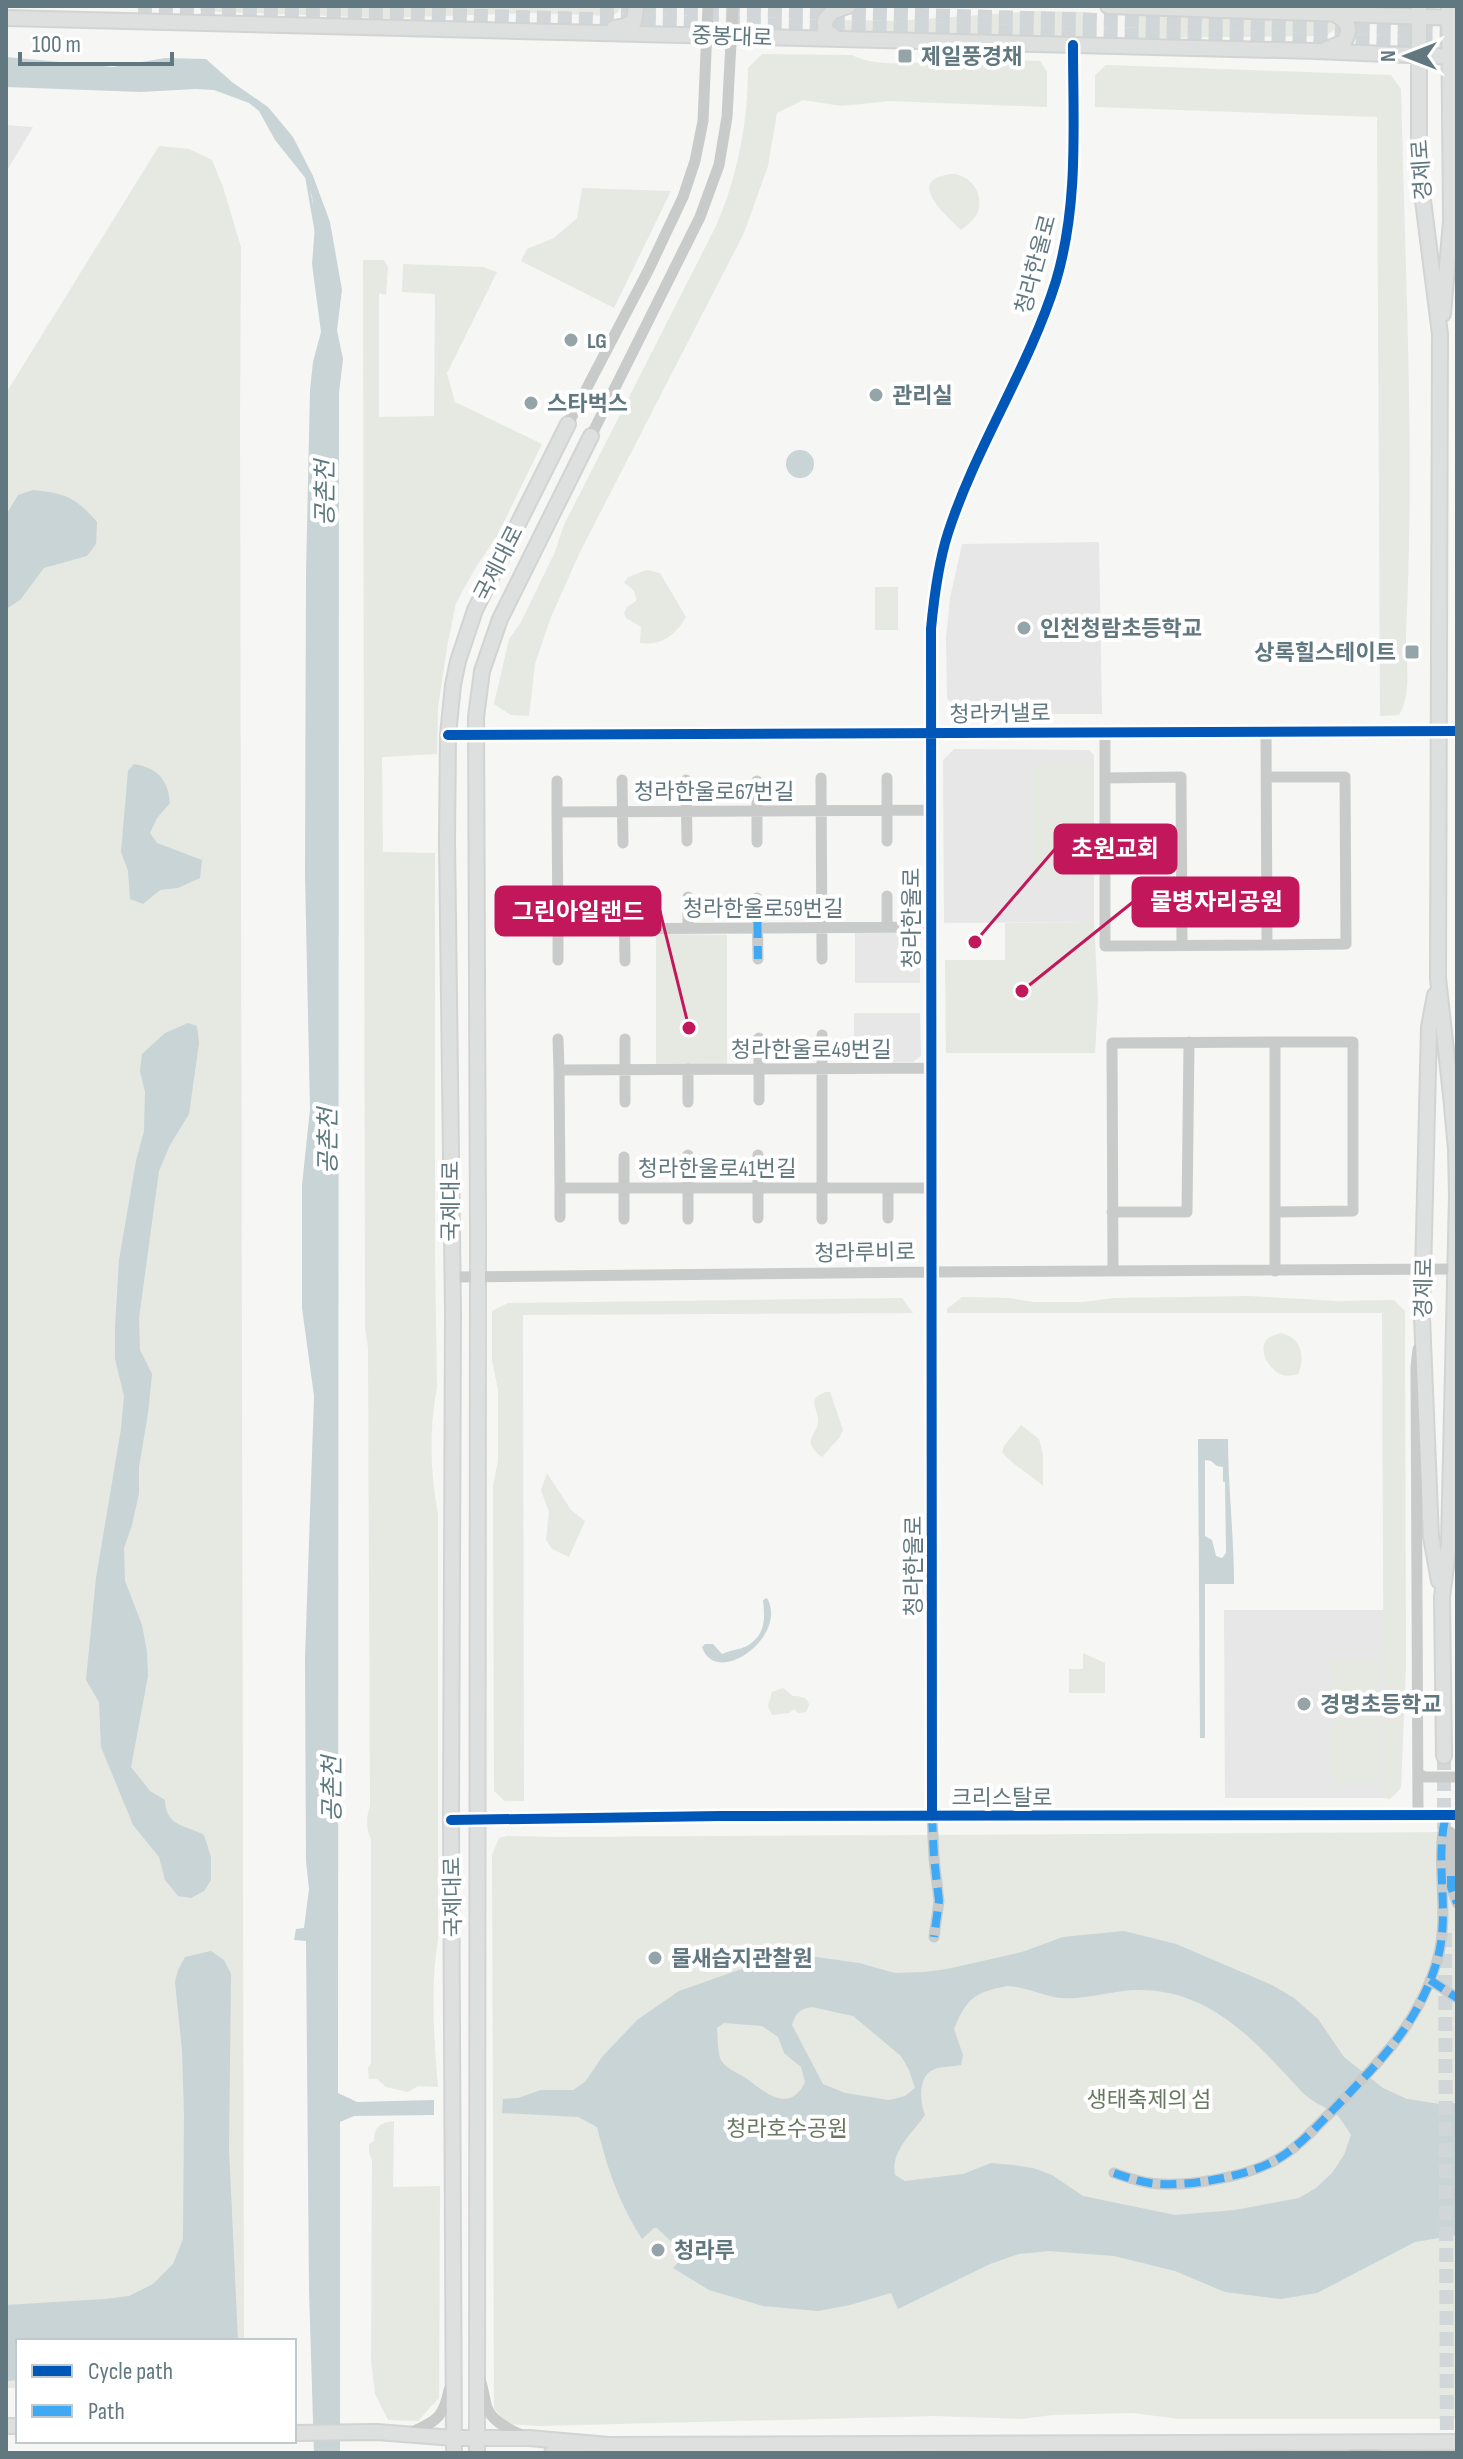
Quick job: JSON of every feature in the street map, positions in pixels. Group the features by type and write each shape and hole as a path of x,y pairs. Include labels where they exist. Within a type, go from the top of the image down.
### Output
{"main road":[{"path":"578,31 625,26 634,22 636,6"},
{"path":"837,39 825,30 825,20 837,9 848,6"},
{"path":"1108,6 1452,14"},
{"name":"경제로","path":"1418,11 1419,169 1440,334"},
{"path":"1315,51 1338,46 1348,34 1349,27 1345,20 1331,13"},
{"name":"경제로","path":"1444,1756 1442,1597 1449,1543 1456,1149 1438,978 1438,731 1440,334 1451,221 1452,14"},
{"name":"중봉대로","path":"6,18 578,31 1453,57"},
{"name":"국제대로","path":"454,2446 448,735 453,685 466,633 568,424"},
{"name":"국제대로","path":"477,2373 475,734 482,671 493,637 591,436"},
{"name":"경제로","path":"1438,978 1429,1027 1422,1317 1431,1537 1442,1597"},
{"path":"477,2373 477,2446"},
{"path":"296,2433 408,2434 454,2446 477,2446 529,2438 609,2445 935,2449 1344,2442 1445,2447"},
{"path":"552,2453 609,2445"}],"street":[{"name":"국제대로","path":"568,424 683,197 695,161 703,121 708,6"},
{"name":"국제대로","path":"591,436 700,217 712,186 727,117 733,6"},
{"name":"청라한울로","path":"934,1937 939,1901 932,1816 931,629 936,585 947,536 960,499 1044,315 1061,261 1072,189 1073,45"},
{"path":"1266,731 1267,945"},
{"name":"청라커낼로","path":"448,735 1457,731"},
{"path":"1105,732 1105,946 1346,944 1345,777 1266,777"},
{"path":"1105,778 1181,777 1182,945"},
{"path":"821,778 822,959"},
{"path":"887,778 887,841"},
{"path":"622,780 623,843"},
{"path":"686,780 687,841"},
{"path":"557,781 558,960"},
{"path":"757,781 757,842"},
{"name":"청라한울로67번길","path":"557,812 930,810"},
{"path":"887,896 887,927"},
{"path":"688,897 688,928"},
{"path":"624,898 625,961"},
{"path":"757,898 758,959"},
{"name":"청라한울로59번길","path":"558,929 931,927"},
{"path":"822,1035 822,1219"},
{"path":"759,1038 759,1100"},
{"path":"558,1039 560,1217"},
{"path":"625,1039 625,1102"},
{"path":"1112,1212 1187,1212 1189,1042"},
{"path":"1275,1042 1275,1271"},
{"path":"1113,1271 1112,1043 1353,1042 1353,1211 1275,1212"},
{"name":"청라한울로49번길","path":"559,1070 931,1068"},
{"path":"688,1069 688,1102"},
{"path":"688,1155 688,1219"},
{"path":"758,1155 758,1218"},
{"path":"624,1157 624,1219"},
{"name":"청라한울로41번길","path":"560,1188 932,1188"},
{"path":"888,1188 888,1218"},
{"name":"청라루비로","path":"452,1277 1455,1269"},
{"path":"1418,1816 1416,1367 1422,1317"},
{"path":"1451,1343 1457,1375"},
{"path":"1418,1773 1424,1777 1457,1777"},
{"path":"1114,2173 1151,2183 1177,2183 1246,2171 1291,2150 1324,2120 1390,2050 1417,2010 1430,1980 1438,1956 1452,1815"},
{"name":"크리스탈로","path":"451,1820 1452,1815"},
{"path":"1450,1832 1451,1887 1457,1903"},
{"path":"1430,1980 1457,1998"},
{"path":"408,2434 428,2424 446,2409 454,2370"},
{"path":"477,2373 491,2415 504,2426 529,2438"},
{"path":"1344,2442 1375,2453"}],"shaded area":[{"path":"6,125 33,127 6,172"},
{"name":"인천청람초등학교","path":"1099,542 1102,714 963,714 947,698 946,638 950,598 962,544"},
{"path":"954,749 1089,750 1094,755 1094,922 944,923 943,760"},
{"path":"855,933 914,933 920,939 920,983 855,983"},
{"path":"854,1013 920,1013 921,1056 913,1062 854,1062"},
{"name":"경명초등학교","path":"1224,1610 1384,1610 1384,1798 1225,1798"}],"green space":[{"path":"200,6 620,6 611,16 531,13 382,18 200,11"},
{"path":"1034,11 1089,12 1088,37 842,32 837,27 838,22 843,20 896,21"},
{"path":"1138,14 1329,20 1334,30 1326,36 1138,38"},
{"path":"762,54 852,55 864,60 891,63 973,59 1040,61 1047,72 1047,107 890,101 842,106 803,100 777,113 768,166 744,233 580,552 551,617 535,664 529,716 511,715 494,704 509,639 521,622 555,552 563,527 717,224 740,148 748,68"},
{"path":"1106,65 1391,75 1401,89 1410,496 1407,686 1399,715 1380,716 1377,117 1095,107 1095,75"},
{"path":"159,146 189,149 212,160 241,247 244,2339 16,2339 16,2388 6,2388 6,393"},
{"path":"953,174 970,181 979,198 977,214 961,230 938,207 929,190 938,177"},
{"path":"582,188 671,191 614,308 521,261 527,249 554,238 577,218"},
{"path":"363,260 384,260 388,267 386,295 379,293 379,417 434,416 435,294 402,292 403,264 483,267 497,272 447,373 455,402 542,444 497,536 456,603 438,707 437,754 382,757 383,852 435,853 437,1387 432,1450 438,1513 438,1939 433,1994 438,2087 418,2086 408,2092 386,2087 377,2079 369,2079 368,2068 371,2064 371,1840 367,1823 370,1806 368,1347 365,1328"},
{"path":"647,570 660,573 686,617 667,638 655,643 640,643 641,627 626,618 624,613 636,598 633,590 624,583 628,577"},
{"path":"875,587 898,587 898,630 875,630"},
{"path":"1034,763 1091,763 1091,877 1034,877"},
{"path":"1094,922 1098,1000 1095,1053 946,1053 945,960 1005,960 1005,923"},
{"path":"656,934 727,935 727,1064 656,1064"},
{"path":"1249,1296 1337,1301 1394,1300 1405,1311 1406,1668 1401,1788 1390,1799 1384,1798 1382,1313 947,1313 947,1309 962,1297 1083,1302 1114,1298"},
{"path":"902,1298 913,1313 523,1315 524,1801 505,1801 494,1791 493,1486 498,1461 498,1389 492,1361 492,1311 508,1303"},
{"path":"1281,1333 1293,1339 1300,1349 1302,1361 1298,1374 1280,1374 1265,1357 1265,1342"},
{"path":"830,1392 843,1430 822,1457 811,1441 818,1424 815,1400"},
{"path":"1021,1425 1039,1439 1043,1455 1043,1486 1002,1452"},
{"path":"547,1473 571,1510 585,1521 569,1557 552,1549 546,1540 549,1512 541,1490"},
{"path":"1083,1653 1105,1663 1105,1693 1069,1693 1069,1669 1083,1669"},
{"path":"1332,1660 1380,1660 1380,1783 1332,1784"},
{"path":"783,1688 793,1696 807,1700 809,1705 806,1712 798,1713 794,1709 789,1713 772,1715 768,1706 772,1692"},
{"name":"청라호수공원","path":"1457,1832 1457,2419 1179,2419 1133,2413 1022,2419 935,2416 540,2426 507,2424 494,2408 492,1855 499,1838"},
{"path":"394,2121 393,2187 440,2186 439,2398 418,2421 388,2420 375,2394 371,2360 372,2160 369,2144 374,2141 379,2126"}],"water":[{"path":"6,57 113,67 165,58 206,59 268,107 293,137 313,176 330,222 342,290 337,330 343,359 339,393 338,2093 357,2102 434,2100 434,2115 354,2116 340,2122 340,2453 314,2453 309,2290 306,1941 294,1940 296,1929 304,1928 309,1889 306,1861 305,1659 314,1396 302,1308 302,1185 310,1109 305,875 306,574 310,390 321,332 312,264 315,226 312,196 307,180 275,140 259,111 249,103 214,90 141,92 6,87"},
{"path":"800,450 810,454 814,464 810,474 800,478 790,474 786,464 790,454"},
{"path":"33,490 62,495 83,507 97,522 96,544 87,556 44,568 20,600 6,609 6,515 18,495"},
{"path":"134,764 155,772 167,787 170,803 157,818 150,833 157,843 202,860 200,878 178,888 160,890 143,904 130,899 128,871 121,852 128,771"},
{"path":"188,1023 197,1026 199,1043 189,1114 159,1171 139,1318 140,1350 152,1374 139,1467 139,1493 124,1548 125,1581 142,1625 148,1676 131,1767 150,1791 165,1800 169,1815 177,1824 204,1835 211,1857 211,1880 204,1891 191,1898 178,1896 165,1880 159,1857 133,1825 101,1747 99,1702 86,1680 96,1578 124,1396 115,1359 115,1327 119,1260 144,1131 145,1092 140,1071 142,1054 165,1033"},
{"path":"1198,1439 1228,1439 1234,1584 1205,1584 1205,1738 1200,1738","holes":["1205,1460 1223,1467 1225,1482 1226,1553 1222,1558 1216,1556 1212,1540 1205,1536"]},
{"path":"767,1598 771,1613 768,1628 760,1641 735,1660 721,1662 710,1659 702,1647 705,1644 713,1644 722,1654 744,1647 758,1637 763,1626 763,1600"},
{"path":"1124,1931 1176,1944 1272,1985 1294,1998 1318,2019 1344,2057 1383,2088 1407,2099 1457,2103 1457,2235 1415,2242 1317,2293 1281,2299 1225,2292 1175,2271 1114,2256 1049,2251 1019,2254 990,2264 898,2309 891,2293 818,2311 763,2306 709,2290 673,2268 684,2256 683,2253 657,2228 642,2239 615,2185 597,2127 578,2117 502,2113 503,2099 518,2098 541,2090 573,2090 585,2082 602,2057 637,2020 679,1991 750,1966 809,1956 859,1963 895,1973 924,1972 1022,1952 1063,1937","holes":["1007,1986 1070,1998 1134,1990 1161,1991 1208,2007 1248,2036 1305,2095 1337,2115 1351,2135 1344,2155 1332,2173 1299,2198 1235,2210 1175,2215 1083,2196 1052,2175 1013,2165 991,2163 963,2174 905,2181 895,2175 894,2166 899,2150 925,2115 921,2096 925,2077 935,2069 961,2065 963,2055 954,2029 958,2019 973,1998","812,2007 853,2016 901,2056 915,2088 905,2096 889,2100 845,2093 823,2084 792,2025 799,2012","724,2023 762,2026 778,2037 784,2053 801,2067 805,2082 799,2092 792,2097 778,2098 726,2066 718,2049 717,2028"]},
{"path":"211,1951 224,1960 231,1974 229,2149 238,2339 16,2339 16,2380 6,2381 6,2305 129,2296 153,2284 173,2264 183,2239 184,2114 175,1982 185,1957"}],"waterway":[{"name":"공촌천","path":"307,179 316,231"}],"tunnel":[{"path":"138,6 1457,44"},
{"path":"600,6 1457,30"},
{"path":"1444,1756 1444,1829"},
{"path":"1445,1933 1447,2453"}],"marked path":[{"path":"757,898 758,959"},
{"path":"1114,2173 1150,2183 1180,2184 1231,2176 1261,2167 1298,2144 1366,2075 1408,2024 1437,1961 1443,1925 1442,1851 1446,1815"},
{"path":"932,1816 939,1901 934,1937"},
{"path":"1451,1876 1457,1903"},
{"path":"1430,1980 1457,1998"}],"cycle path":[{"path":"932,1816 931,629 937,581 948,533 973,469 1032,345 1056,281 1071,193 1073,45"},
{"path":"448,735 1457,731"},
{"path":"451,1820 720,1816 1457,1815"}],"place":[{"name":"제일풍경채","path":"905,56"},
{"name":"LG","path":"571,340"},
{"name":"관리실","path":"876,395"},
{"name":"스타벅스","path":"531,403"},
{"name":"인천청람초등학교","path":"1024,628"},
{"name":"상록힐스테이트","path":"1412,652"},
{"name":"초원교회","path":"975,942"},
{"name":"물병자리공원","path":"1022,991"},
{"name":"그린아일랜드","path":"689,1028"},
{"name":"경명초등학교","path":"1304,1704"},
{"name":"물새습지관찰원","path":"655,1958"},
{"name":"청라루","path":"658,2250"}],"park label":[{"name":"생태축제의 섬","path":"1149,2099"}]}
